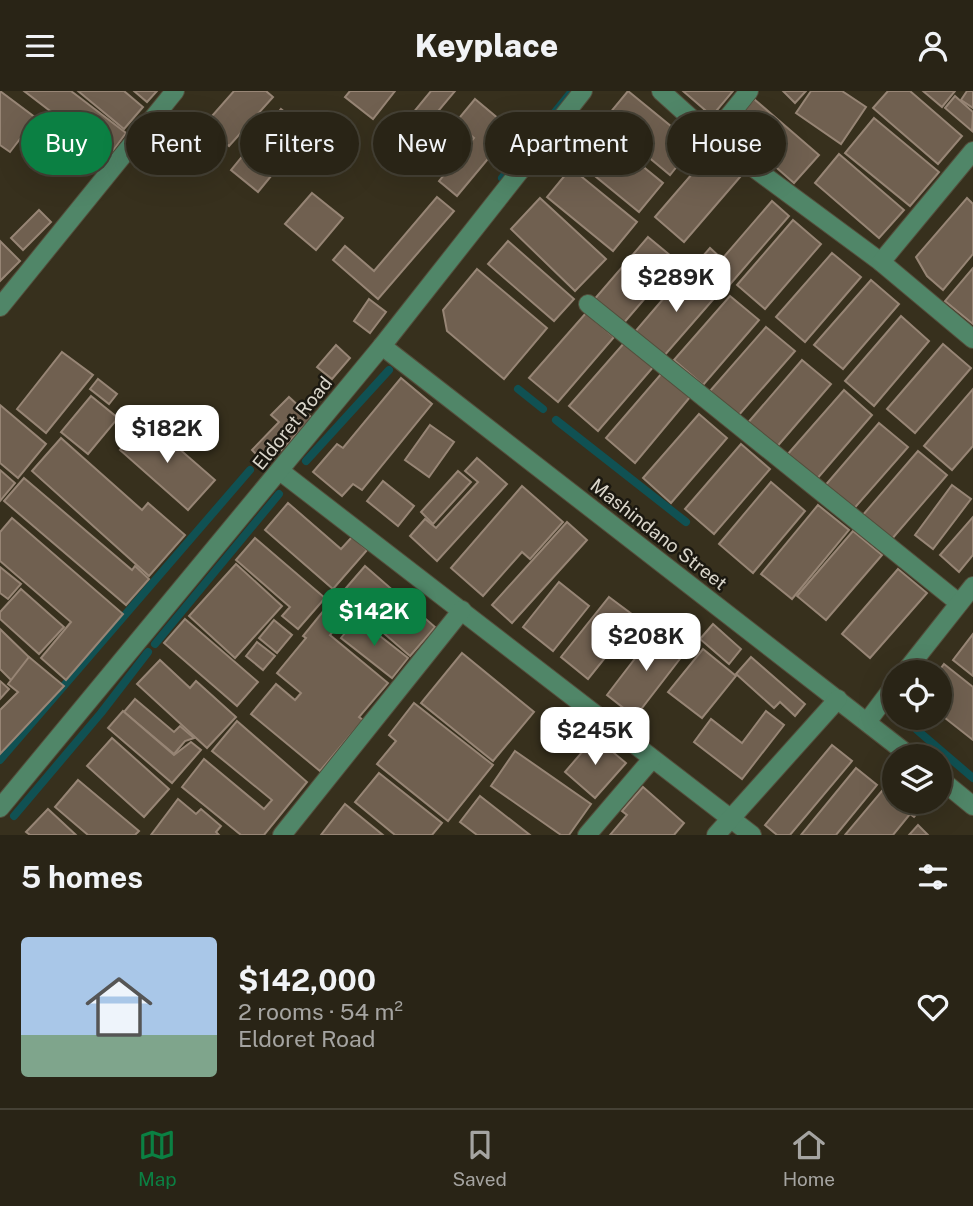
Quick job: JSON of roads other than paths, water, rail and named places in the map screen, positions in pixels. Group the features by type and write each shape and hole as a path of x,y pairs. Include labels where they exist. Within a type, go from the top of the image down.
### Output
{"street":[{"path":"0,307 175,91"},
{"name":"Eldoret Road","path":"0,808 382,346 583,91"},
{"path":"661,91 684,112"},
{"path":"732,112 749,91"},
{"path":"881,262 973,151"},
{"path":"763,175 881,262 973,339"},
{"path":"588,304 959,603"},
{"name":"Mashindano Street","path":"382,346 895,744"},
{"path":"280,471 752,835"},
{"path":"914,660 973,586"},
{"path":"282,835 462,610"},
{"path":"716,835 838,699"},
{"path":"867,722 882,702"},
{"path":"587,835 652,759"},
{"path":"952,789 973,806"}],"waterway":[{"path":"502,178 572,91"},
{"path":"306,461 389,370"},
{"path":"518,389 543,409"},
{"path":"556,420 686,522"},
{"path":"0,760 250,470"},
{"path":"155,644 279,494"},
{"path":"14,816 101,713 148,652"},
{"path":"917,730 973,778"}]}
